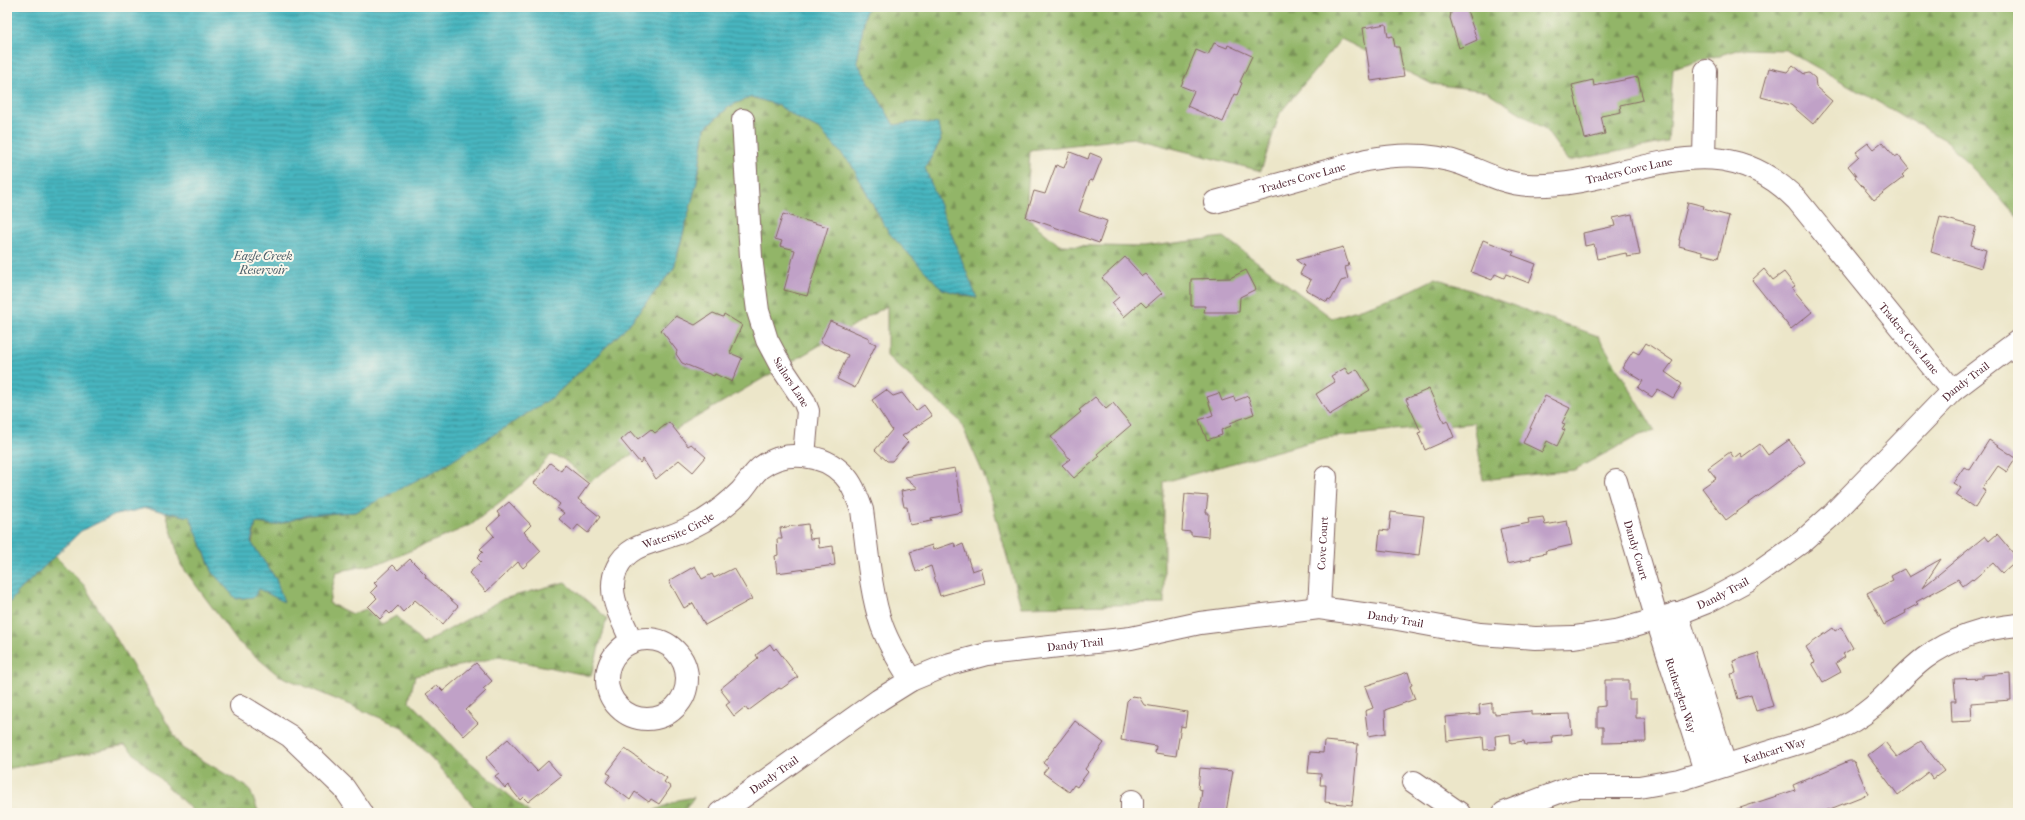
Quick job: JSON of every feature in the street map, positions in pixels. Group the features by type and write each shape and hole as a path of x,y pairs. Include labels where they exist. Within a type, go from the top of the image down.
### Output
{"street":[{"path":"1704,157 1706,71"},
{"name":"Sailors Lane","path":"743,120 751,257 758,311 767,340 782,368 804,401 808,411 804,456"},
{"name":"Traders Cove Lane","path":"1214,202 1366,160 1390,156 1438,158 1460,164 1508,182 1544,186 1570,184 1676,159 1704,157 1727,160 1751,167 1775,180 1791,193 1808,212 1952,391"},
{"name":"Dandy Trail","path":"720,813 879,700 911,680 950,664 987,654 1131,638 1200,623 1319,608 1392,618 1480,634 1519,638 1574,637 1620,630 1677,614 1707,602 1748,580 1803,542 1832,515 1952,391 2018,341"},
{"name":"Watersite Circle","path":"632,642 614,598 615,574 618,567 628,554 640,545 670,536 705,519 736,495 760,468 768,463 785,456 804,456"},
{"path":"804,456 826,462 839,470 857,495 862,510 876,601 882,625 893,651 911,680"},
{"name":"Cove Court","path":"1319,608 1326,478"},
{"name":"Dandy Court","path":"1616,481 1657,620"},
{"path":"1677,614 1725,765"},
{"name":"Rutherglen Way","path":"1657,620 1705,771"},
{"name":"Kathcart Way","path":"1504,813 1566,789 1585,786 1656,785 1679,780 1834,731 1874,706 1907,673 1937,650 1958,639 1980,631 2018,625"},
{"path":"241,706 290,736 344,788 361,813"},
{"path":"1414,782 1459,813"}],"green space":[{"path":"870,7 2018,7 2018,217 1947,141 1786,50 1740,49 1673,69 1668,142 1568,161 1545,129 1486,91 1432,84 1341,39 1280,113 1261,171 1133,138 1030,150 1026,217 1059,245 1143,247 1224,237 1332,318 1400,296 1436,278 1598,336 1655,431 1640,435 1574,470 1483,480 1474,423 1325,438 1164,482 1164,604 1021,607 985,478 960,421 887,356 887,306 601,473 590,482 563,459 551,455 525,482 471,525 384,562 336,572 329,603 352,614 366,609 382,624 396,616 423,644 503,599 565,582 607,618 591,676 499,657 415,676 409,701 457,751 530,813 479,813 438,765 402,727 278,675 237,641 181,565 166,512 190,517 213,573 259,589 283,601 276,579 252,544 256,523 275,525 308,515 356,512 553,397 626,328 674,268 697,182 705,128 730,106 751,97 778,105 795,117 820,130 851,164 888,232 942,289 976,298 925,168 941,140 916,122 894,125 857,62 866,10"},
{"path":"55,556 84,585 182,748 249,788 259,813 195,813 125,745 7,769 7,606 18,592"},
{"path":"694,797 683,813 649,813 678,800"}],"water":[{"name":"Eagle Creek Reservoir","path":"7,7 870,7 866,10 857,62 894,125 916,122 938,124 941,140 925,168 977,298 942,289 888,232 851,164 820,130 795,117 778,105 751,97 730,106 705,128 697,182 674,268 626,328 553,397 449,463 356,512 308,515 275,525 256,523 251,542 276,579 284,602 259,589 254,597 236,599 213,573 190,517 146,508 112,516 81,531 18,592 7,606"}],"building":[{"path":"1452,7 1466,7 1477,40 1459,48 1450,18"},
{"path":"1386,24 1388,37 1393,36 1395,47 1399,47 1404,76 1371,81 1363,28"},
{"path":"1214,43 1227,48 1228,45 1252,56 1240,82 1242,83 1237,95 1235,94 1223,122 1187,106 1194,91 1181,86 1196,50 1208,55"},
{"path":"1793,65 1804,74 1809,73 1815,78 1816,87 1832,101 1813,124 1791,105 1761,97 1769,68 1787,72"},
{"path":"1638,77 1643,100 1620,105 1621,112 1601,116 1605,134 1585,139 1572,85 1593,80 1594,86"},
{"path":"1882,142 1895,157 1898,155 1909,169 1902,175 1904,177 1874,200 1855,178 1856,176 1848,166 1859,156 1856,152 1868,143 1873,149"},
{"path":"1070,152 1088,159 1090,153 1102,158 1093,181 1090,180 1079,211 1107,221 1099,243 1026,217 1034,191 1045,194 1056,165 1064,168"},
{"path":"1688,202 1704,206 1703,209 1729,216 1718,258 1679,246 1679,240"},
{"path":"783,214 828,227 807,296 784,290 795,250 780,246 782,241 775,239"},
{"path":"1632,214 1640,255 1627,257 1626,253 1597,259 1594,244 1585,246 1583,233 1615,226 1613,218"},
{"path":"1940,217 1976,227 1971,245 1986,250 1981,268 1931,252"},
{"path":"1483,240 1514,252 1512,255 1536,264 1529,283 1506,274 1504,278 1495,274 1492,280 1471,272"},
{"path":"1343,247 1349,266 1345,267 1348,279 1341,281 1331,300 1328,299 1327,302 1306,290 1311,280 1300,274 1304,266 1296,260"},
{"path":"1125,257 1142,276 1145,274 1162,293 1146,307 1141,302 1124,317 1112,303 1119,297 1102,278"},
{"path":"1764,269 1773,280 1784,272 1795,286 1792,288 1812,312 1791,329 1752,280"},
{"path":"1246,270 1256,289 1240,297 1239,312 1204,312 1205,306 1191,306 1191,279 1230,278"},
{"path":"713,313 723,317 724,314 742,325 730,353 742,358 732,382 715,374 714,376 682,363 676,354 677,351 661,330 676,316 695,325"},
{"path":"830,321 869,338 869,341 876,344 855,388 837,379 848,355 820,342"},
{"path":"1646,343 1673,361 1665,372 1682,384 1673,398 1658,389 1652,397 1638,388 1643,381 1622,368 1633,351 1639,354"},
{"path":"1345,368 1349,374 1357,369 1370,390 1329,415 1316,394 1335,382 1331,376"},
{"path":"1429,389 1444,422 1447,420 1454,437 1425,450 1418,433 1421,432 1406,399"},
{"path":"886,390 893,396 902,393 916,411 924,405 932,416 902,436 908,442 892,461 887,461 875,450 892,430 872,400"},
{"path":"1219,393 1222,401 1234,397 1235,401 1248,396 1254,414 1230,423 1231,426 1221,430 1222,435 1207,440 1199,420 1213,415 1207,397"},
{"path":"1545,396 1570,408 1562,423 1565,424 1562,429 1565,430 1557,446 1547,441 1542,452 1523,443"},
{"path":"1095,397 1106,409 1113,403 1131,425 1097,454 1100,456 1074,478 1062,465 1070,459 1051,437 1081,412 1079,410"},
{"path":"669,422 688,446 691,444 706,457 693,472 679,460 656,479 643,459 640,463 621,440 631,431 638,439 651,429 655,433"},
{"path":"1789,440 1805,462 1726,520 1702,488 1716,478 1708,468 1730,452 1734,458 1740,453 1742,457 1760,444 1768,455"},
{"path":"1989,440 2016,458 2007,472 1998,466 1982,489 1986,491 1975,508 1956,495 1961,488 1953,483 1964,467 1970,470"},
{"path":"550,463 561,471 565,465 589,484 578,499 600,517 588,533 578,525 573,531 559,519 564,513 557,508 560,504 534,483"},
{"path":"955,468 962,512 931,518 932,521 910,525 907,507 904,507 901,491 918,488 905,477"},
{"path":"1185,494 1208,496 1206,513 1209,513 1208,537 1191,535 1191,532 1182,531"},
{"path":"509,502 531,525 524,532 541,551 523,568 518,562 486,592 469,573 481,562 477,558 483,552 480,549 494,536 487,528 500,516 497,512"},
{"path":"1391,512 1424,516 1419,555 1378,550 1380,530 1389,531"},
{"path":"1543,517 1545,525 1567,521 1572,545 1545,551 1546,553 1531,556 1531,559 1507,564 1500,529 1529,523 1528,519"},
{"path":"808,524 810,539 818,538 819,548 833,546 835,565 777,573 775,556 778,555 777,539 782,539 780,528"},
{"path":"1997,534 2018,559 2002,573 1993,563 1973,580 1972,579 1963,586 1958,579 1916,602 1918,604 1905,611 1906,613 1884,625 1867,593 1893,580 1891,576 1904,569 1909,577 1941,559 1922,588 1985,536 1989,541"},
{"path":"954,543 956,547 963,544 972,571 981,568 985,583 940,596 931,566 916,572 910,552 932,545 933,550"},
{"path":"410,559 426,575 425,577 458,606 443,624 415,600 403,612 398,606 390,614 387,611 380,619 368,607 377,598 371,592 377,586 374,583 393,565 398,570"},
{"path":"695,566 702,579 712,574 714,578 734,568 752,599 705,625 693,603 684,608 669,581"},
{"path":"1841,627 1853,648 1843,654 1845,657 1836,663 1841,672 1823,682 1812,663 1815,662 1806,647 1833,628 1835,631"},
{"path":"770,644 774,650 776,648 798,677 781,689 779,688 748,711 745,707 734,716 726,705 730,702 720,689 758,658 756,655"},
{"path":"1758,653 1773,706 1756,711 1751,695 1738,699 1731,674 1736,673 1733,661"},
{"path":"476,663 492,681 483,689 486,691 466,710 478,723 464,736 426,694 437,685 443,691"},
{"path":"1408,672 1412,685 1410,686 1415,699 1385,710 1386,733 1368,736 1365,711 1373,708 1365,686"},
{"path":"2010,673 2011,700 1971,703 1972,721 1952,722 1951,701 1956,701 1954,679 1982,678 1982,675"},
{"path":"1605,680 1629,680 1629,699 1636,699 1636,718 1645,718 1646,742 1603,743 1603,727 1597,727 1597,707 1605,706"},
{"path":"1132,696 1139,697 1144,705 1187,712 1185,727 1181,726 1176,756 1155,753 1156,746 1121,740 1127,701"},
{"path":"1492,703 1492,712 1495,712 1495,714 1531,711 1531,715 1570,714 1572,734 1552,736 1553,743 1525,745 1524,741 1511,743 1510,734 1495,736 1496,749 1484,750 1483,737 1447,741 1445,717 1480,714 1479,705"},
{"path":"1075,721 1104,743 1085,769 1088,772 1077,787 1074,785 1069,792 1043,773 1048,767 1043,763"},
{"path":"508,739 537,771 548,761 561,776 528,802 523,797 520,800 508,785 505,788 495,776 499,773 486,758"},
{"path":"1324,741 1358,744 1352,805 1325,802 1326,785 1320,785 1321,774 1308,773 1310,752 1323,753"},
{"path":"1921,741 1944,771 1933,779 1928,772 1898,795 1868,755 1885,742 1897,757"},
{"path":"625,749 667,778 664,782 671,787 659,804 651,799 649,802 635,792 630,800 606,782 611,775 607,773"},
{"path":"1849,761 1854,761 1868,794 1820,813 1735,813 1734,810 1795,790 1793,785"},
{"path":"1200,768 1233,771 1226,812 1199,813 1202,790 1198,789"}]}
